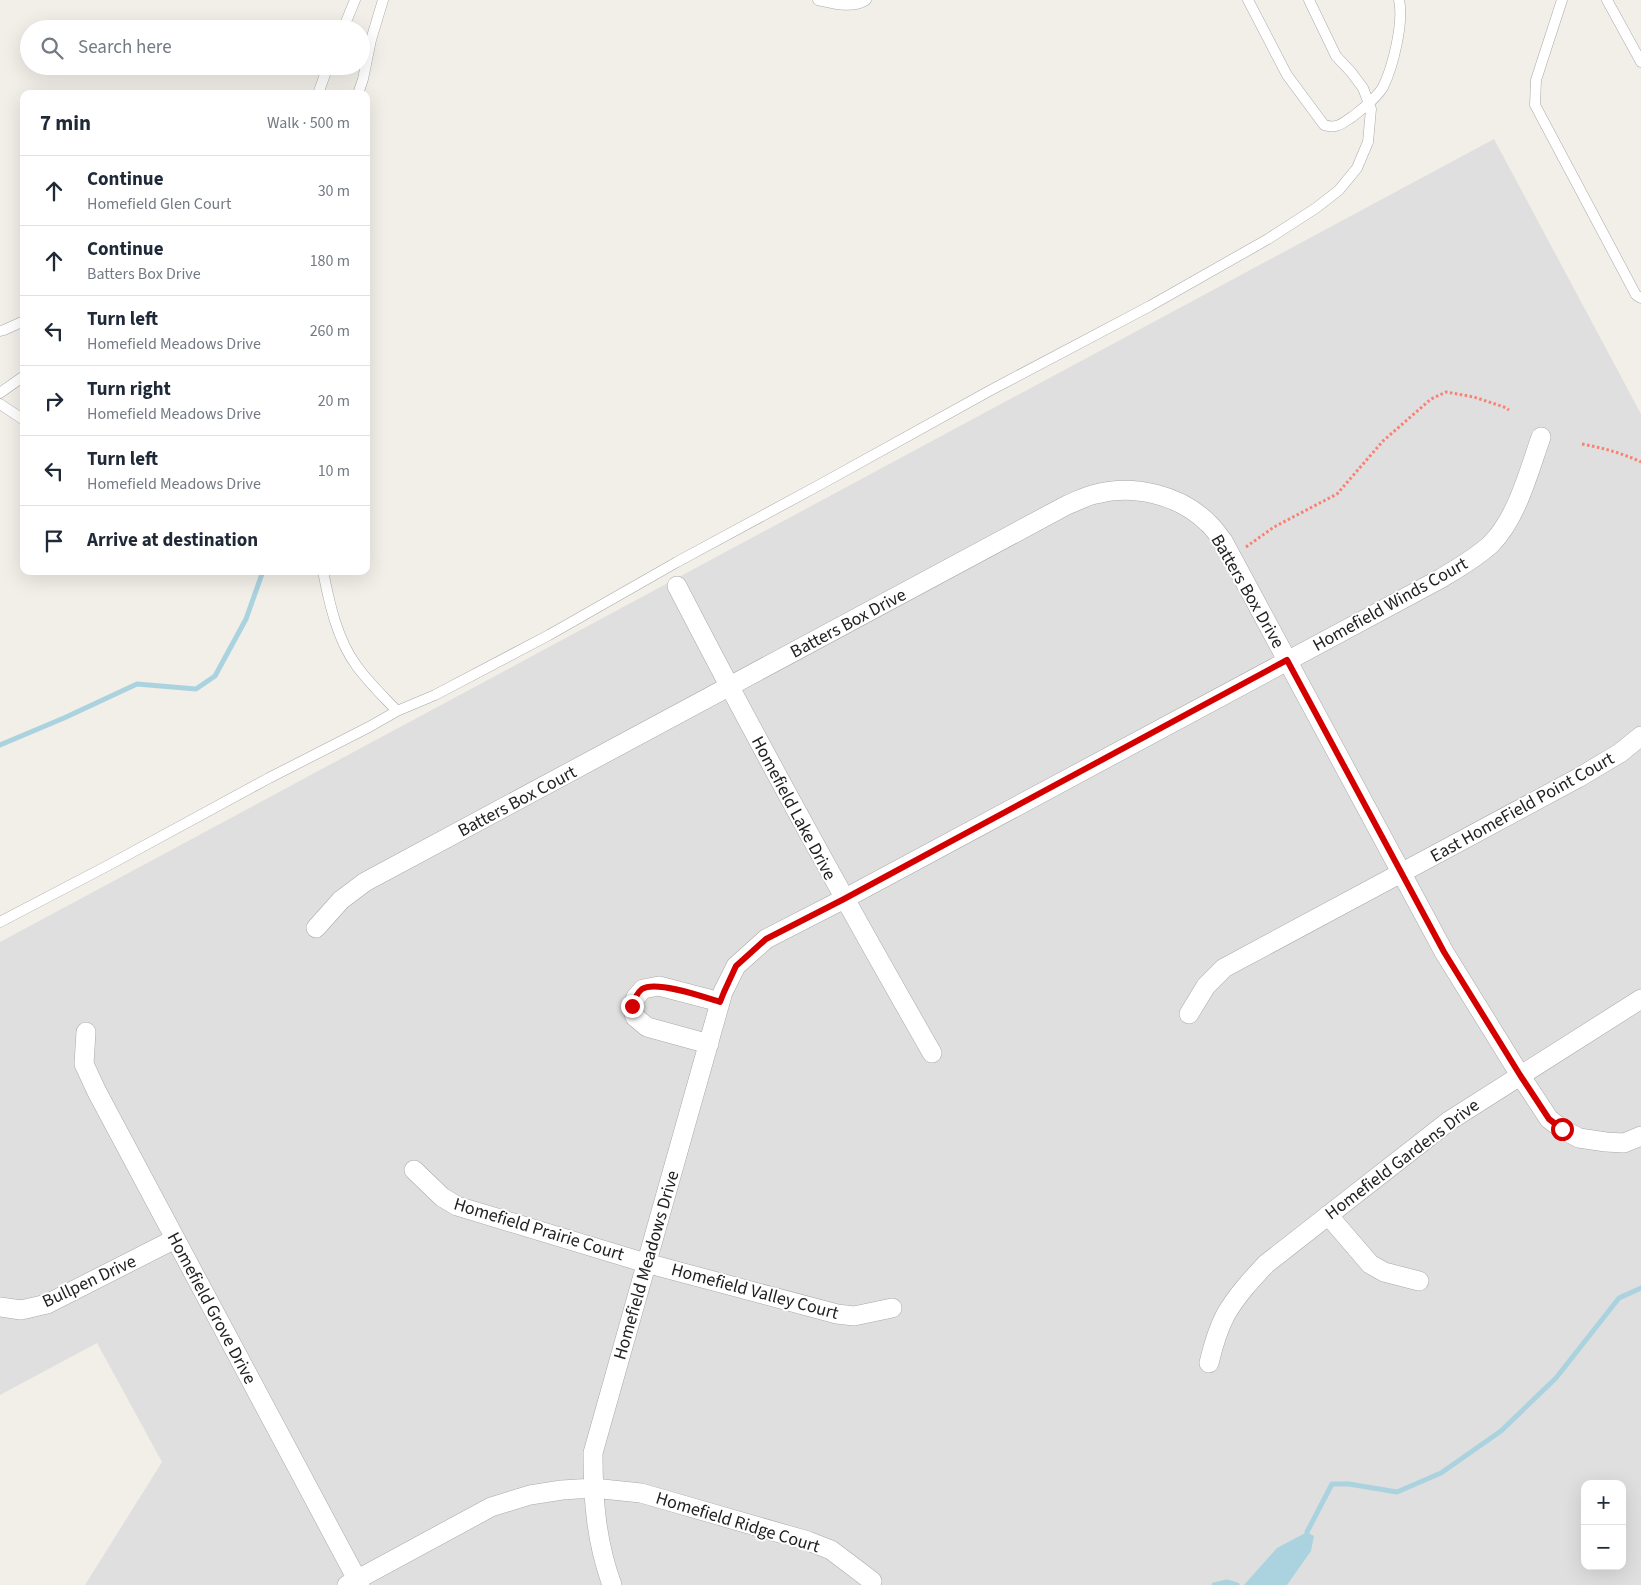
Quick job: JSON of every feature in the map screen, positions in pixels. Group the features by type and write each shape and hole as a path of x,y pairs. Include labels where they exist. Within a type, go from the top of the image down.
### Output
{"street":[{"name":"Homefield Winds Court","path":"1287,660 1440,579 1472,559 1492,543 1511,518 1541,437"},
{"name":"Batters Box Drive","path":"729,687 1067,505 1096,494 1122,490 1154,493 1182,504 1208,522 1223,541 1444,952 1549,1119 1579,1138 1606,1142 1624,1142 1641,1136"},
{"name":"Homefield Lake Drive","path":"677,586 729,687 844,899 932,1053"},
{"name":"Homefield Meadows Drive","path":"612,1585 600,1549 596,1527 593,1453 720,1002 736,966 766,939 844,899 1287,660"},
{"name":"Batters Box Court","path":"316,928 341,900 365,882 729,687"},
{"name":"East HomeField Point Court","path":"1401,874 1578,778 1620,753 1641,736"},
{"path":"1189,1014 1206,986 1224,968 1401,874"},
{"path":"709,1044 647,1026 635,1017 632,1006 643,988 659,986 720,1002"},
{"name":"Homefield Gardens Drive","path":"1209,1363 1226,1314 1245,1287 1266,1264 1449,1121 1641,998"},
{"name":"Homefield Grove Drive","path":"86,1032 84,1064 97,1092 354,1583"},
{"name":"Homefield Prairie Court","path":"414,1170 442,1197 457,1206 646,1262"},
{"path":"1328,1215 1370,1264 1384,1272 1419,1281"},
{"name":"Bullpen Drive","path":"0,1307 20,1310 47,1304 175,1239"},
{"name":"Homefield Valley Court","path":"646,1262 837,1314 854,1316 892,1308"},
{"name":"Homefield Ridge Court","path":"354,1583 491,1507 530,1495 593,1488 641,1493 808,1541 831,1550 872,1581"}],"lane":[{"path":"347,20 355,0"},
{"path":"370,45 383,0"},
{"path":"818,0 843,5 866,0"},
{"path":"1248,0 1287,75 1324,125 1331,127 1338,126 1368,104 1382,88 1390,67 1399,32 1400,0"},
{"path":"0,922 397,711 435,695 549,635 677,562 1000,385 1150,306 1282,230 1316,208 1339,190 1357,168 1368,142 1371,109 1363,88 1336,56 1309,0"},
{"path":"1562,0 1536,80 1535,105 1636,295 1641,298"},
{"path":"1608,0 1641,62"},
{"path":"319,90 325,75"},
{"path":"359,90 364,75"},
{"path":"0,331 20,323"},
{"path":"0,393 20,379"},
{"path":"0,404 20,417"},
{"path":"324,575 343,643 355,665 397,711"}],"path":[{"path":"1232,557 1274,527 1337,494 1383,441 1431,398 1446,392 1474,397 1509,410"},
{"path":"1582,444 1607,449 1641,462"}],"shaded area":[{"path":"1494,139 1641,414 1641,1585 85,1585 162,1462 97,1343 0,1395 0,942"}],"water":[{"path":"1307,1532 1314,1536 1311,1551 1287,1585 1244,1585 1277,1548"}],"waterway":[{"path":"0,745 137,684 196,689 215,676 246,619 262,575"},
{"path":"1307,1532 1332,1484 1349,1484 1397,1492 1441,1473 1501,1431 1556,1378 1619,1298 1641,1288"},
{"path":"1214,1585 1227,1582 1237,1585"}],"route":[{"path":"632,1006 643,988 659,986 720,1002 736,966 766,939 844,899 1287,660 1444,952 1549,1119 1562,1129"}]}
